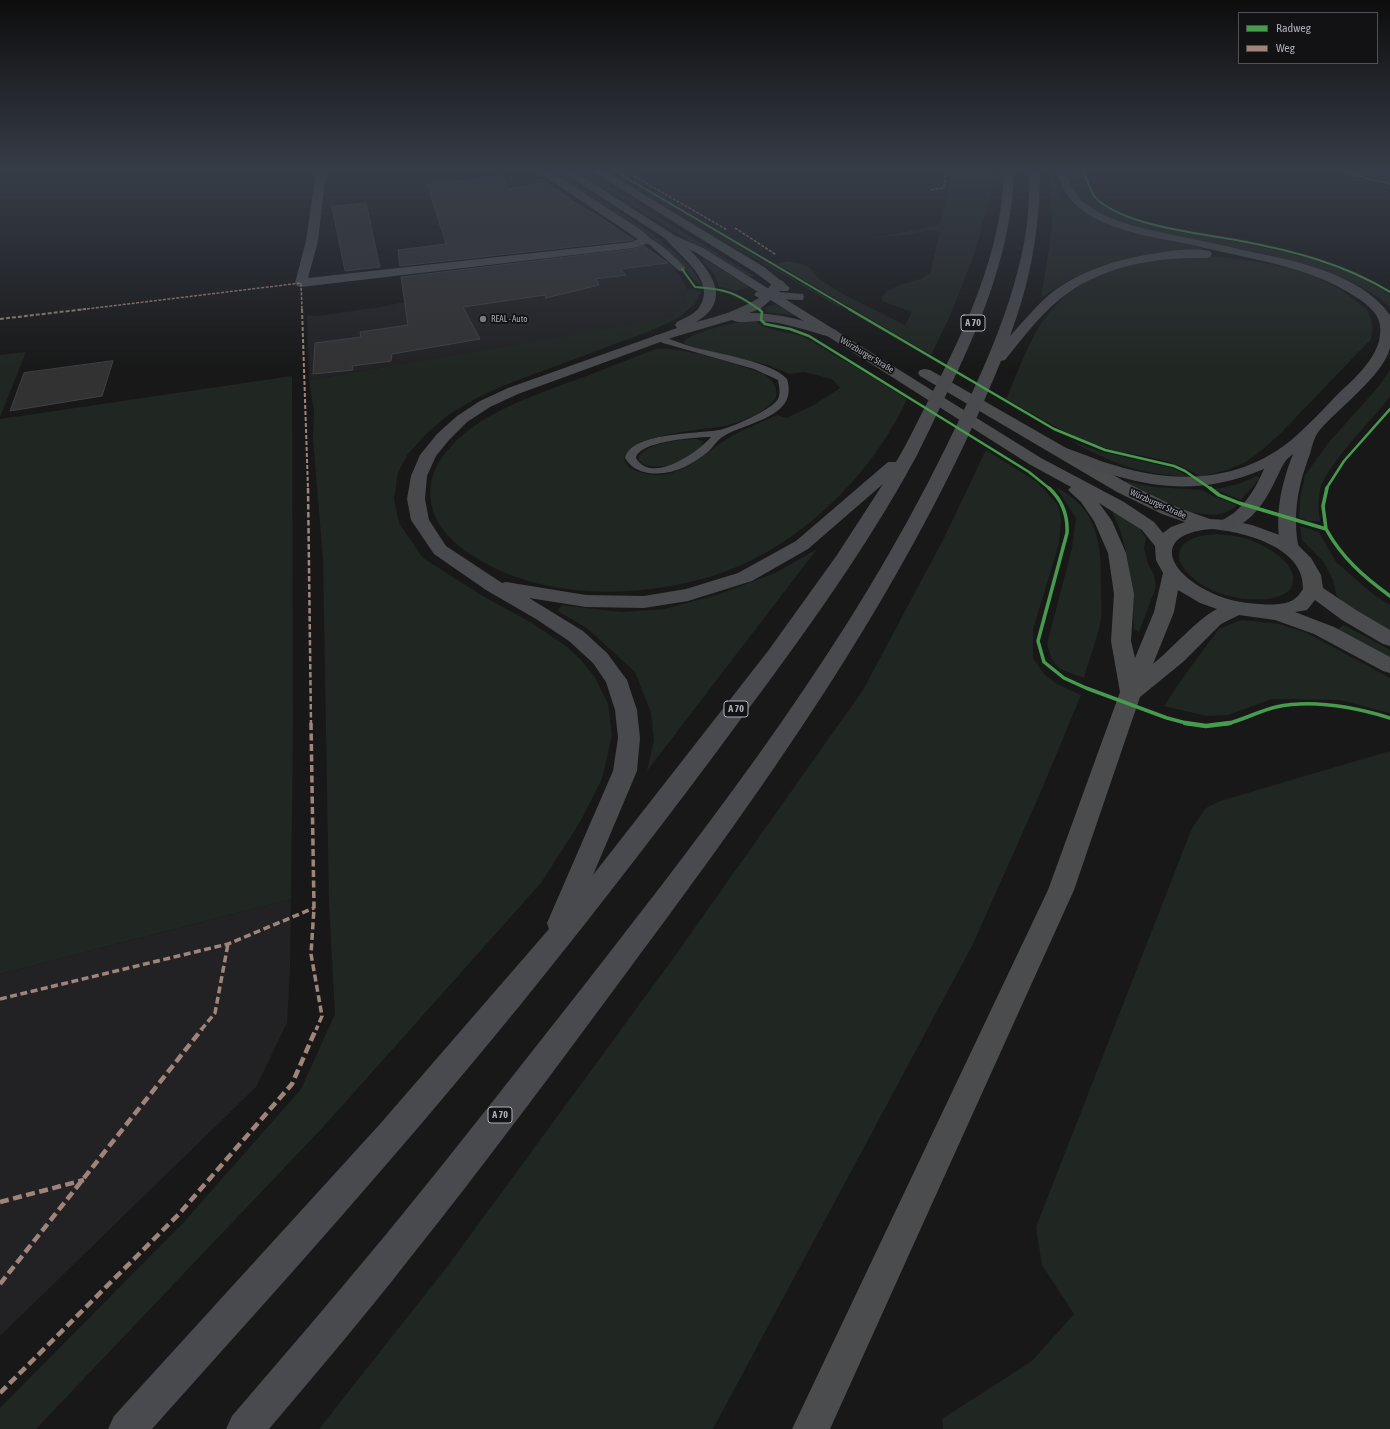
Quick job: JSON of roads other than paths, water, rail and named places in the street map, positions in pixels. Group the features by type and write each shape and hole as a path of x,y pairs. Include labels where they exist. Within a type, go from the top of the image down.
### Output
{"highway":[{"path":"672,238 694,261 708,281 709,300 704,310"},
{"name":"A 70","path":"127,1429 351,1181 548,952 643,831 778,653 844,559 909,454 955,364 974,321 1000,238"},
{"name":"A 70","path":"245,1429 418,1223 646,926 746,792 827,673 914,528 949,463 994,364 1017,296 1025,263 1029,238"},
{"path":"1053,447 1104,468 1131,476 1174,483 1225,479 1245,473 1279,456 1310,431 1338,402 1363,380 1378,362 1389,339 1386,321 1376,305 1357,291 1327,276 1297,266 1169,238"},
{"path":"994,364 1056,296 1070,286 1102,271 1132,261 1181,254 1212,254 1270,260"},
{"path":"780,284 765,300 755,306 720,320 663,336 513,391 485,404 462,419 443,437 428,455 419,476 416,499 420,520 440,550 493,586 586,601 644,602 695,593 745,577 802,545 909,454"},
{"path":"663,336 704,310 738,296 769,294 798,297"},
{"path":"720,320 769,317 800,322 831,333"},
{"path":"1290,549 1286,535 1289,494 1294,472 1310,431"},
{"path":"1226,525 1242,515 1250,506 1267,482 1279,456"},
{"name":"A 70","path":"493,586 543,614 576,636 600,658 616,680 626,710 629,738 625,771 548,952"}],"main road":[{"name":"Würzburger Straße","path":"673,238 698,250 1036,461 1118,506 1142,522 1164,545"},
{"name":"Würzburger Straße","path":"705,238 760,270 798,297 843,324"},
{"name":"Würzburger Straße","path":"916,368 1123,488 1168,510 1207,524"},
{"path":"1056,472 1087,498 1103,521 1117,553 1124,594 1121,641 1131,692"},
{"path":"1270,612 1300,605 1313,590 1313,576 1304,560 1290,549 1271,538 1249,530 1226,525 1207,524 1187,527 1172,534 1164,545 1164,559 1172,574 1189,588 1206,597 1237,608 1270,612 1323,630 1390,666"},
{"path":"810,1429 1061,890 1131,692 1164,612 1172,574"},
{"path":"1313,590 1349,615 1390,639"},
{"path":"1131,692 1176,657 1214,619 1237,608"}],"street":[{"path":"312,238 301,283 634,245 645,239"}],"lane":[{"path":"645,239 653,243 682,269"},
{"path":"663,336 679,347 774,373 782,379 785,388 783,397 779,404 769,412 747,423 720,433 690,435 646,444 631,454 633,464 639,468 649,471 661,471 674,468 685,463 710,444 720,433"}],"place":[{"name":"REAL - Auto","path":"483,319"}]}
